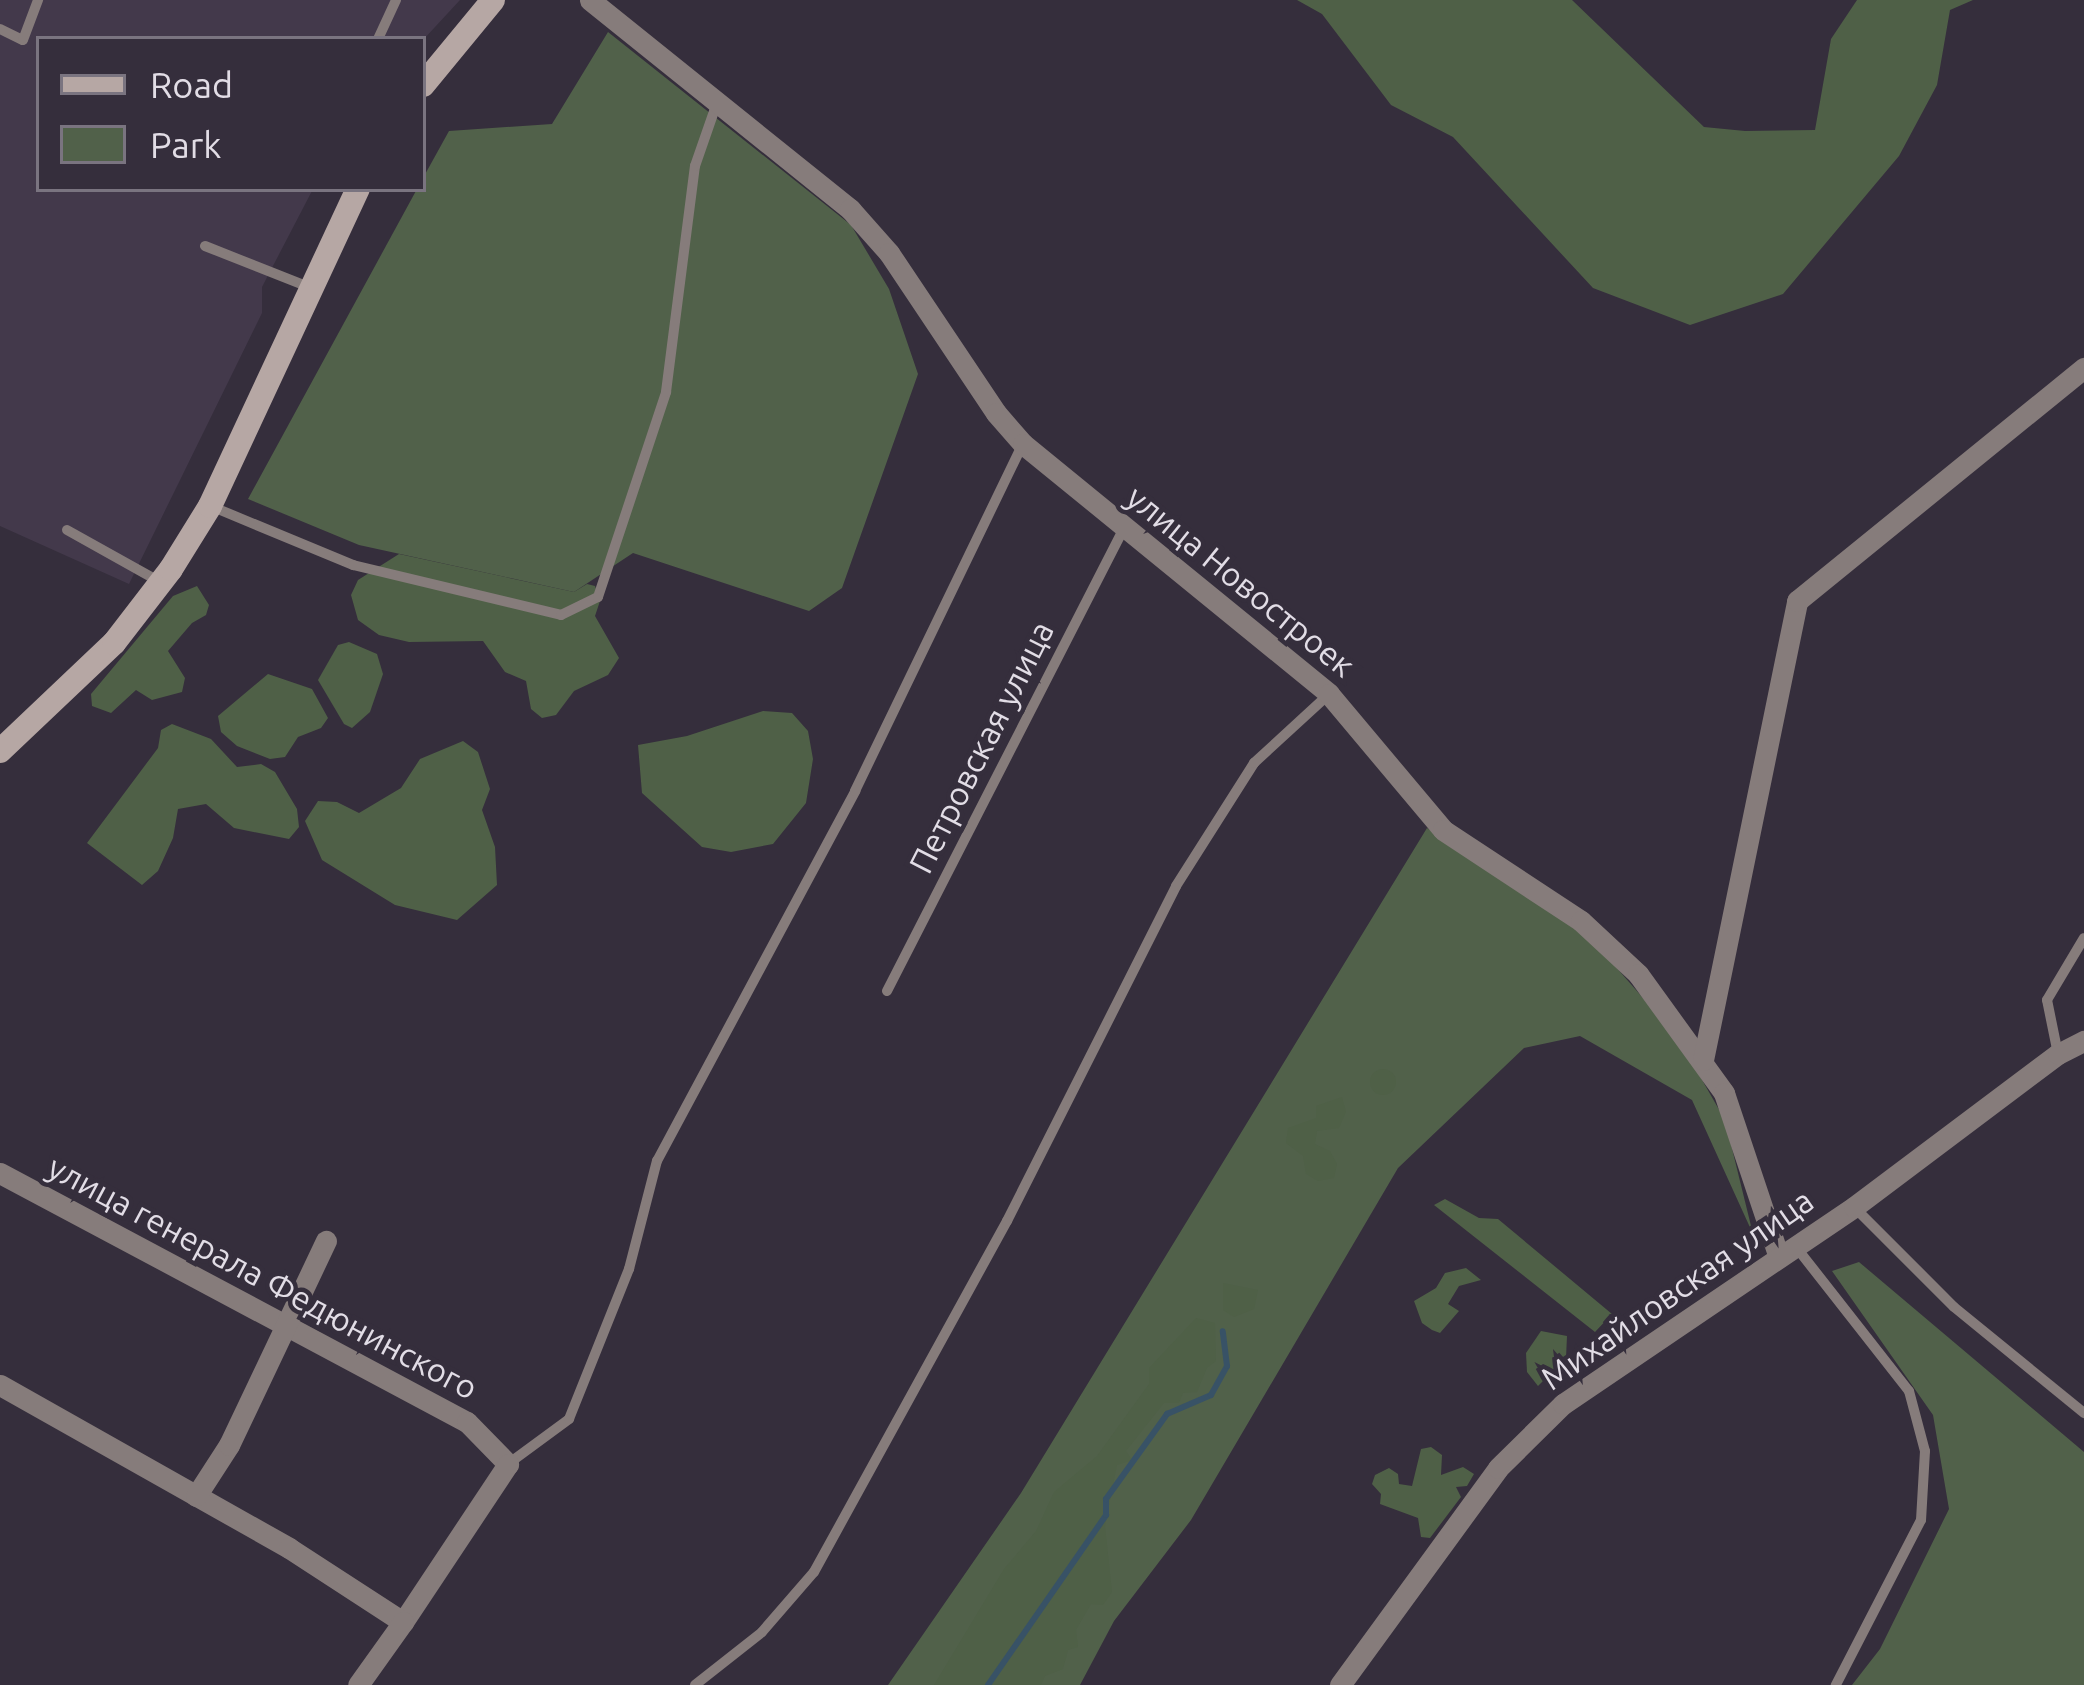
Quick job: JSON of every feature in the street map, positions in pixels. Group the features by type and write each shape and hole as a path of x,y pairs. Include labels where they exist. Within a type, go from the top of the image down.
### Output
{"main road":[{"path":"426,81 493,0"},
{"path":"0,752 114,643 210,506 357,192"}],"street":[{"name":"улица Новостроек","path":"590,0 718,98 850,209 889,253 996,413 1023,444 1329,694 1443,830 1581,921 1638,974 1724,1093 1787,1252"},
{"path":"1702,1060 1797,601 2084,368"},
{"name":"Михайловская улица","path":"1340,1685 1498,1468 1547,1420 1627,1359 1855,1207 2058,1054 2084,1041"},
{"name":"улица генерала Федюнинского","path":"0,1173 467,1422 508,1464"},
{"path":"196,1496 229,1444 282,1324 326,1241"},
{"path":"0,1385 196,1496 403,1622"},
{"path":"358,1685 508,1464"}],"lane":[{"path":"0,28 23,40 38,0"},
{"path":"379,36 396,0"},
{"path":"210,506 353,565 561,615 598,597 666,392 695,166 718,98"},
{"path":"205,246 311,288"},
{"path":"508,1464 569,1419 629,1269 657,1161 855,790 1023,444"},
{"name":"Петровская улица","path":"886,991 1124,528"},
{"path":"67,530 160,583"},
{"path":"695,1685 762,1632 814,1572 1007,1221 1176,886 1254,764 1329,694"},
{"path":"2058,1054 2048,1000 2084,938"},
{"path":"1855,1207 1954,1307 2084,1413"},
{"path":"1787,1252 1909,1391 1925,1451 1921,1520 1836,1685"}],"shaded area":[{"path":"0,0 460,0 426,37 36,36 36,192 311,192 262,287 262,313 129,584 0,526"}],"green space":[{"path":"1297,0 1572,0 1704,127 1745,131 1815,130 1831,39 1857,0 1973,0 1950,10 1937,85 1899,156 1783,294 1690,325 1593,288 1453,137 1391,105 1322,14"},
{"path":"608,32 851,225 889,289 918,374 842,588 809,611 633,553 574,592 359,545 248,499 415,192 426,192 426,173 449,131 552,124"},
{"path":"399,554 574,592 587,584 595,586 600,601 595,616 619,658 608,675 574,691 556,715 542,718 531,709 526,681 505,672 483,641 409,642 379,635 358,620 351,595 358,580"},
{"path":"197,586 209,605 206,615 192,623 168,651 185,678 182,692 152,700 136,690 111,713 92,706 91,694 173,596"},
{"path":"349,642 377,654 383,674 370,712 352,728 344,724 318,680 338,645"},
{"path":"268,674 312,689 328,718 321,728 298,737 285,757 270,759 237,746 221,732 218,716"},
{"path":"763,711 792,713 808,731 813,759 806,803 773,844 731,852 702,847 642,793 638,745 687,736"},
{"path":"172,724 211,739 237,767 261,764 275,772 297,809 299,827 289,839 234,828 206,804 178,809 173,838 158,871 142,885 87,843 158,748 161,730"},
{"path":"463,741 478,752 490,789 482,810 495,847 497,885 457,920 395,905 322,860 305,821 318,801 337,802 359,813 401,788 420,759"},
{"path":"1427,828 1594,942 1678,1038 1725,1120 1753,1234 1692,1100 1580,1036 1524,1048 1398,1168 1191,1520 1114,1621 1080,1685 888,1685 1021,1493"},
{"path":"1383,1069 1393,1072 1393,1092 1383,1095 1373,1092 1370,1082 1373,1072"},
{"path":"1342,1097 1346,1112 1339,1128 1317,1131 1315,1144 1330,1151 1337,1164 1334,1178 1318,1181 1306,1174 1303,1156 1286,1143 1288,1128 1316,1118 1316,1106"},
{"path":"1445,1199 1479,1218 1498,1219 1612,1314 1595,1332 1434,1205"},
{"path":"1859,1262 2084,1452 2084,1685 1852,1685 1880,1649 1949,1509 1933,1415 1832,1271"},
{"path":"1466,1268 1481,1280 1459,1286 1448,1304 1459,1311 1440,1333 1432,1330 1422,1323 1414,1301 1436,1288 1445,1273"},
{"path":"1223,1283 1258,1290 1254,1309 1234,1317 1223,1310"},
{"path":"1196,1318 1215,1323 1216,1361 1207,1368 1197,1392 1183,1393 1179,1403 1164,1403 1126,1451 1132,1460 1117,1465 1105,1526 1112,1592 1103,1605 1091,1604 1076,1630 1078,1647 1068,1650 1063,1669 1045,1676 1041,1685 934,1685 1004,1569 1036,1531 1054,1492 1097,1456 1149,1384 1149,1368"},
{"path":"1541,1331 1567,1336 1566,1358 1538,1386 1527,1372 1526,1353"},
{"path":"1431,1447 1442,1455 1441,1475 1463,1467 1474,1474 1467,1486 1456,1487 1461,1497 1430,1538 1421,1537 1418,1518 1380,1504 1381,1494 1372,1484 1375,1475 1389,1468 1398,1474 1399,1484 1412,1486 1421,1449"}],"waterway":[{"path":"988,1685 1106,1515 1106,1499 1167,1414 1211,1395 1227,1366 1223,1331"}]}
